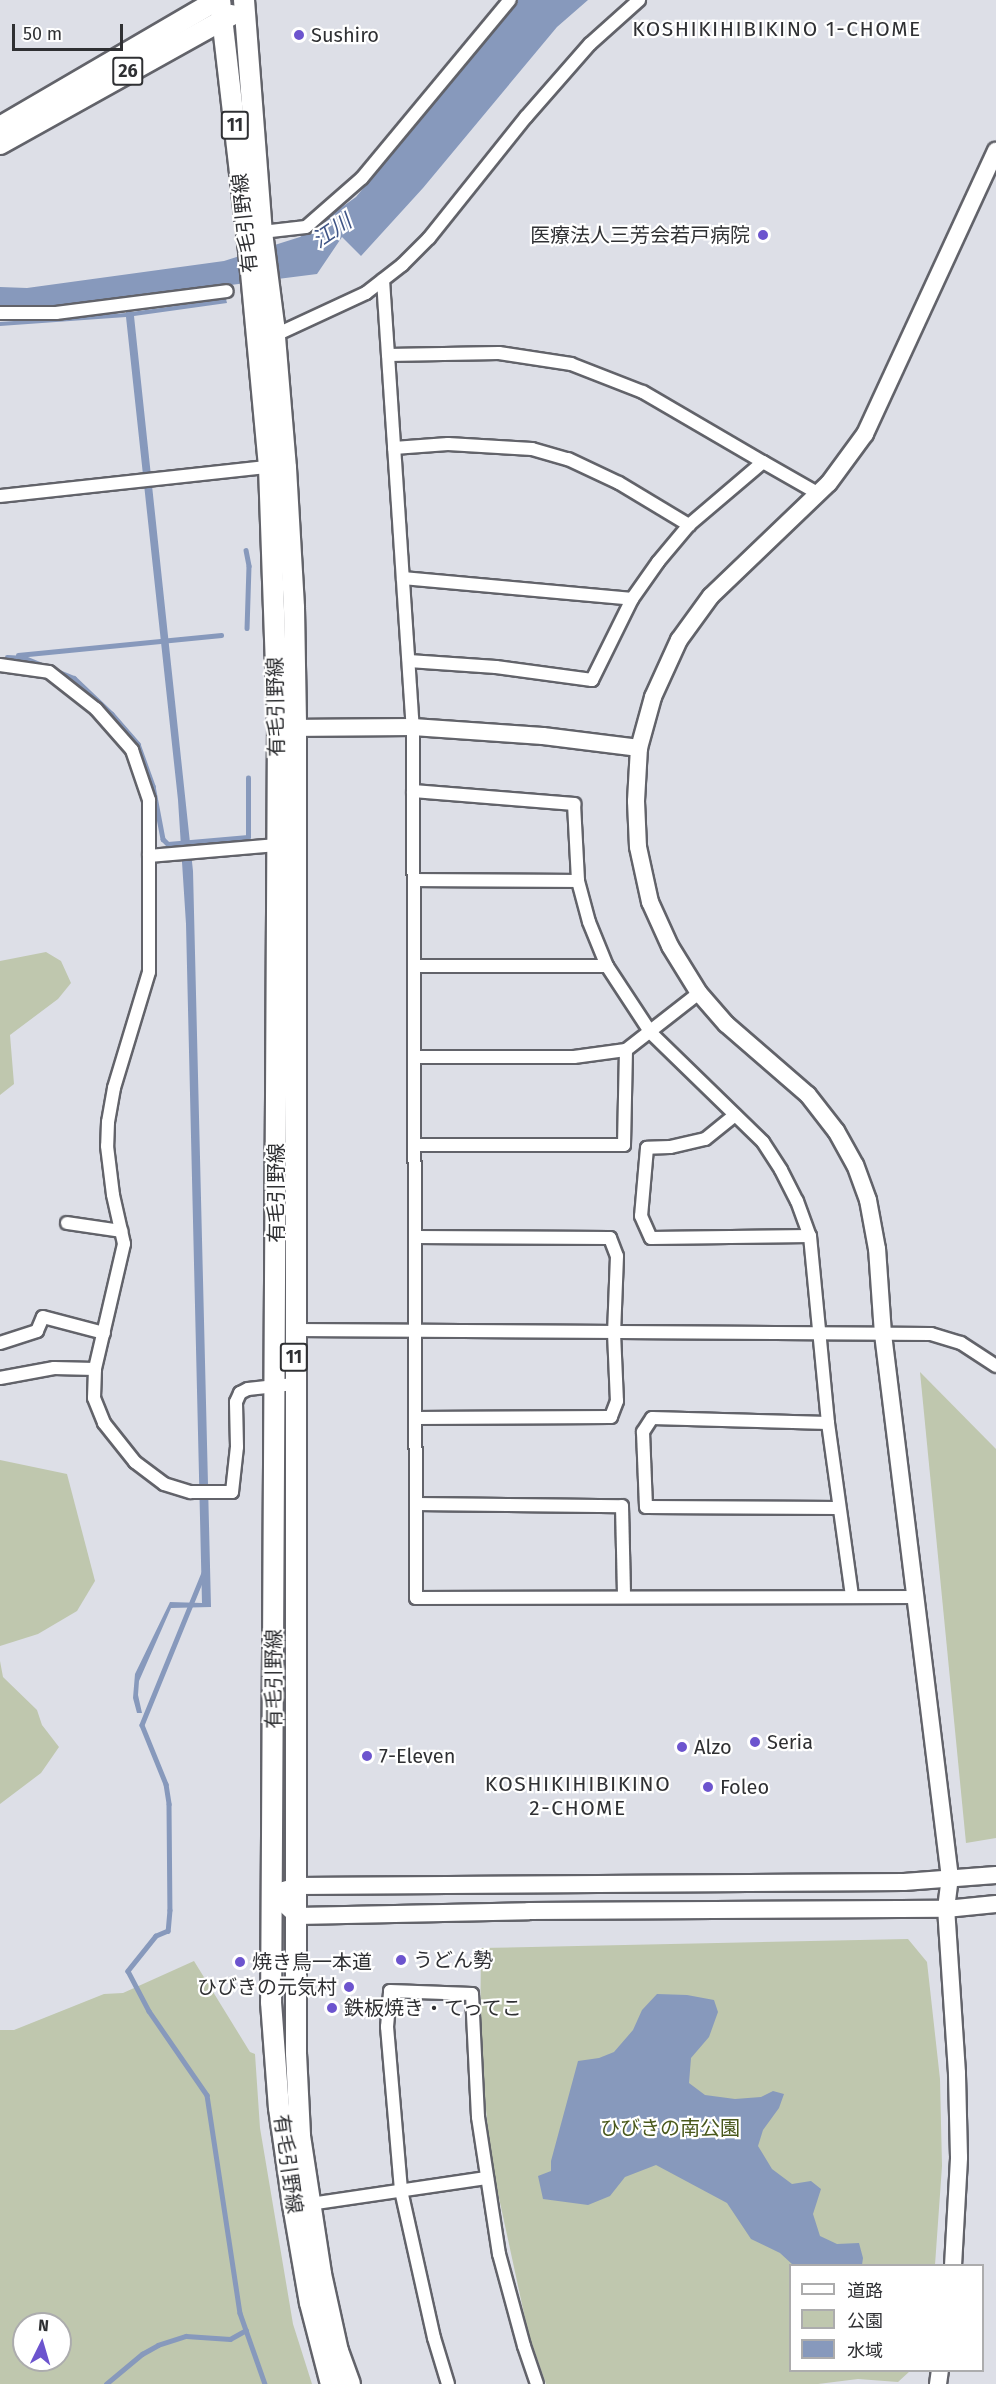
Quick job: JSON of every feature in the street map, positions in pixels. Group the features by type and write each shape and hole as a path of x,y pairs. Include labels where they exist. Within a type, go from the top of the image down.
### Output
{"main road":[{"name":"有毛引野線","path":"219,0 258,243"},
{"name":"26","path":"0,127 219,0"},
{"name":"有毛引野線","path":"249,3 258,243 266,334 289,526 287,728 294,1330 285,1384 272,1893 272,2002 279,2108 310,2303 332,2384"},
{"name":"26","path":"0,144 223,20 249,3"},
{"name":"有毛引野線","path":"266,334 269,467 287,728 277,844 285,1384 297,1886 297,2077 300,2136 321,2274 338,2351 350,2384"}],"street":[{"path":"258,243 306,227 362,178 510,0"},
{"path":"266,334 366,293 429,238 526,117 590,44 639,0"},
{"path":"953,2264 959,2157 957,2073 946,1909 950,1878 883,1334 877,1249 868,1200 855,1165 836,1131 808,1095 726,1024 699,993 670,946 650,902 638,846 636,801 639,748 653,697 680,640 711,596 819,494 865,434 996,151"},
{"path":"382,280 413,727 416,1598 915,1597"},
{"path":"0,313 56,312 227,291"},
{"path":"388,355 450,352 499,353 571,364 643,392 819,494"},
{"path":"394,448 448,444 532,449 568,459 619,483 688,525"},
{"path":"409,661 496,667 592,680 632,599 688,525 762,462"},
{"path":"0,496 269,467"},
{"path":"403,578 632,599"},
{"path":"0,665 49,672 96,709 132,750 148,794 149,972 114,1088 108,1122 107,1146 113,1195 124,1244 94,1369 94,1398 110,1430 135,1462 164,1484 190,1492 232,1492 237,1447 236,1402 240,1393 248,1389 285,1384"},
{"path":"287,728 413,727 543,736 639,748"},
{"path":"414,791 574,804 578,881 589,922 607,966 651,1033 763,1142 781,1170 797,1201 810,1236 828,1423 852,1596"},
{"path":"149,856 277,844"},
{"path":"414,880 578,881"},
{"path":"414,966 607,966"},
{"path":"414,1057 574,1058 626,1050 651,1033 699,993"},
{"path":"414,1145 624,1145 626,1050"},
{"path":"735,1115 705,1139 670,1147 647,1148 641,1216 651,1238 810,1236"},
{"path":"67,1222 121,1231"},
{"path":"415,1237 610,1238 617,1256 614,1333 617,1401 611,1417 415,1418"},
{"path":"0,1343 37,1331 43,1317 104,1333"},
{"path":"294,1330 931,1334 961,1343 996,1366"},
{"path":"0,1378 54,1368 94,1369"},
{"path":"828,1423 652,1418 643,1432 646,1507 839,1508"},
{"path":"416,1504 622,1506 624,1596"},
{"path":"272,1893 297,1886 892,1882 996,1875"},
{"path":"272,1893 297,1916 529,1911 946,1909 996,1904"},
{"path":"448,2384 414,2253 401,2190 387,2038 390,1991 472,1994 478,2117 498,2254 537,2384"},
{"path":"310,2204 487,2178"}],"green space":[{"path":"46,952 61,961 71,983 58,999 10,1035 14,1084 0,1095 0,961"},
{"path":"920,1372 996,1449 996,1838 966,1843"},
{"path":"0,1460 67,1474 95,1581 77,1611 38,1634 0,1646"},
{"path":"0,1661 3,1677 37,1710 42,1725 59,1747 41,1773 0,1804"},
{"name":"ひびきの南公園","path":"908,1939 927,1962 940,2079 942,2166 935,2264 789,2264 789,2372 909,2372 898,2382 858,2379 818,2384 546,2384 528,2332 491,2161 480,2048 481,1948"},
{"path":"194,1961 250,2052 255,2054 260,2128 293,2324 312,2384 0,2384 0,2030 14,2030 104,1994 123,1993"}],"water":[{"name":"江川","path":"518,0 588,0 557,27 423,188 361,256 342,237 317,274 129,298 131,312 226,299 227,303 134,316 193,871 211,1607 171,1608 139,1681 138,1695 142,1713 137,1713 133,1698 135,1674 170,1602 202,1603 186,924 178,800 126,317 0,326 0,322 126,313 124,298 43,308 0,308 0,287 27,288 224,261 300,237 356,197"},
{"path":"657,1994 687,1995 714,2000 718,2012 709,2037 691,2058 689,2083 705,2095 735,2099 761,2097 773,2091 784,2094 779,2108 763,2130 758,2146 772,2169 792,2184 811,2181 821,2189 813,2214 820,2236 837,2244 859,2243 862,2264 792,2264 780,2253 751,2239 727,2203 656,2165 625,2177 610,2196 588,2205 543,2199 538,2176 551,2171 551,2161 578,2061 599,2058 614,2052 633,2030 642,2010"}],"waterway":[{"path":"246,550 249,566 247,628"},
{"path":"18,655 221,635"},
{"path":"7,657 25,658 74,678 112,714 138,744 153,786 163,839 168,844 248,837 248,778"},
{"path":"204,1573 142,1725 166,1784 169,1804 170,1910 168,1931 156,1936 128,1971 149,2011 207,2095 240,2313 265,2384"},
{"path":"106,2384 142,2354 158,2345 186,2336 230,2339 246,2330"}],"place":[{"name":"Sushiro","path":"299,35"},
{"name":"医療法人三芳会若戸病院","path":"763,235"},
{"name":"Seria","path":"755,1742"},
{"name":"Alzo","path":"682,1747"},
{"name":"7-Eleven","path":"367,1756"},
{"name":"Foleo","path":"708,1787"},
{"name":"うどん勢","path":"401,1960"},
{"name":"焼き鳥一本道","path":"240,1962"},
{"name":"ひびきの元気村","path":"349,1987"},
{"name":"鉄板焼き・てってこ","path":"332,2008"}],"district":[{"name":"KOSHIKIHIBIKINO 1-CHOME","path":"777,29"},
{"name":"KOSHIKIHIBIKINO 2-CHOME","path":"578,1796"}]}
